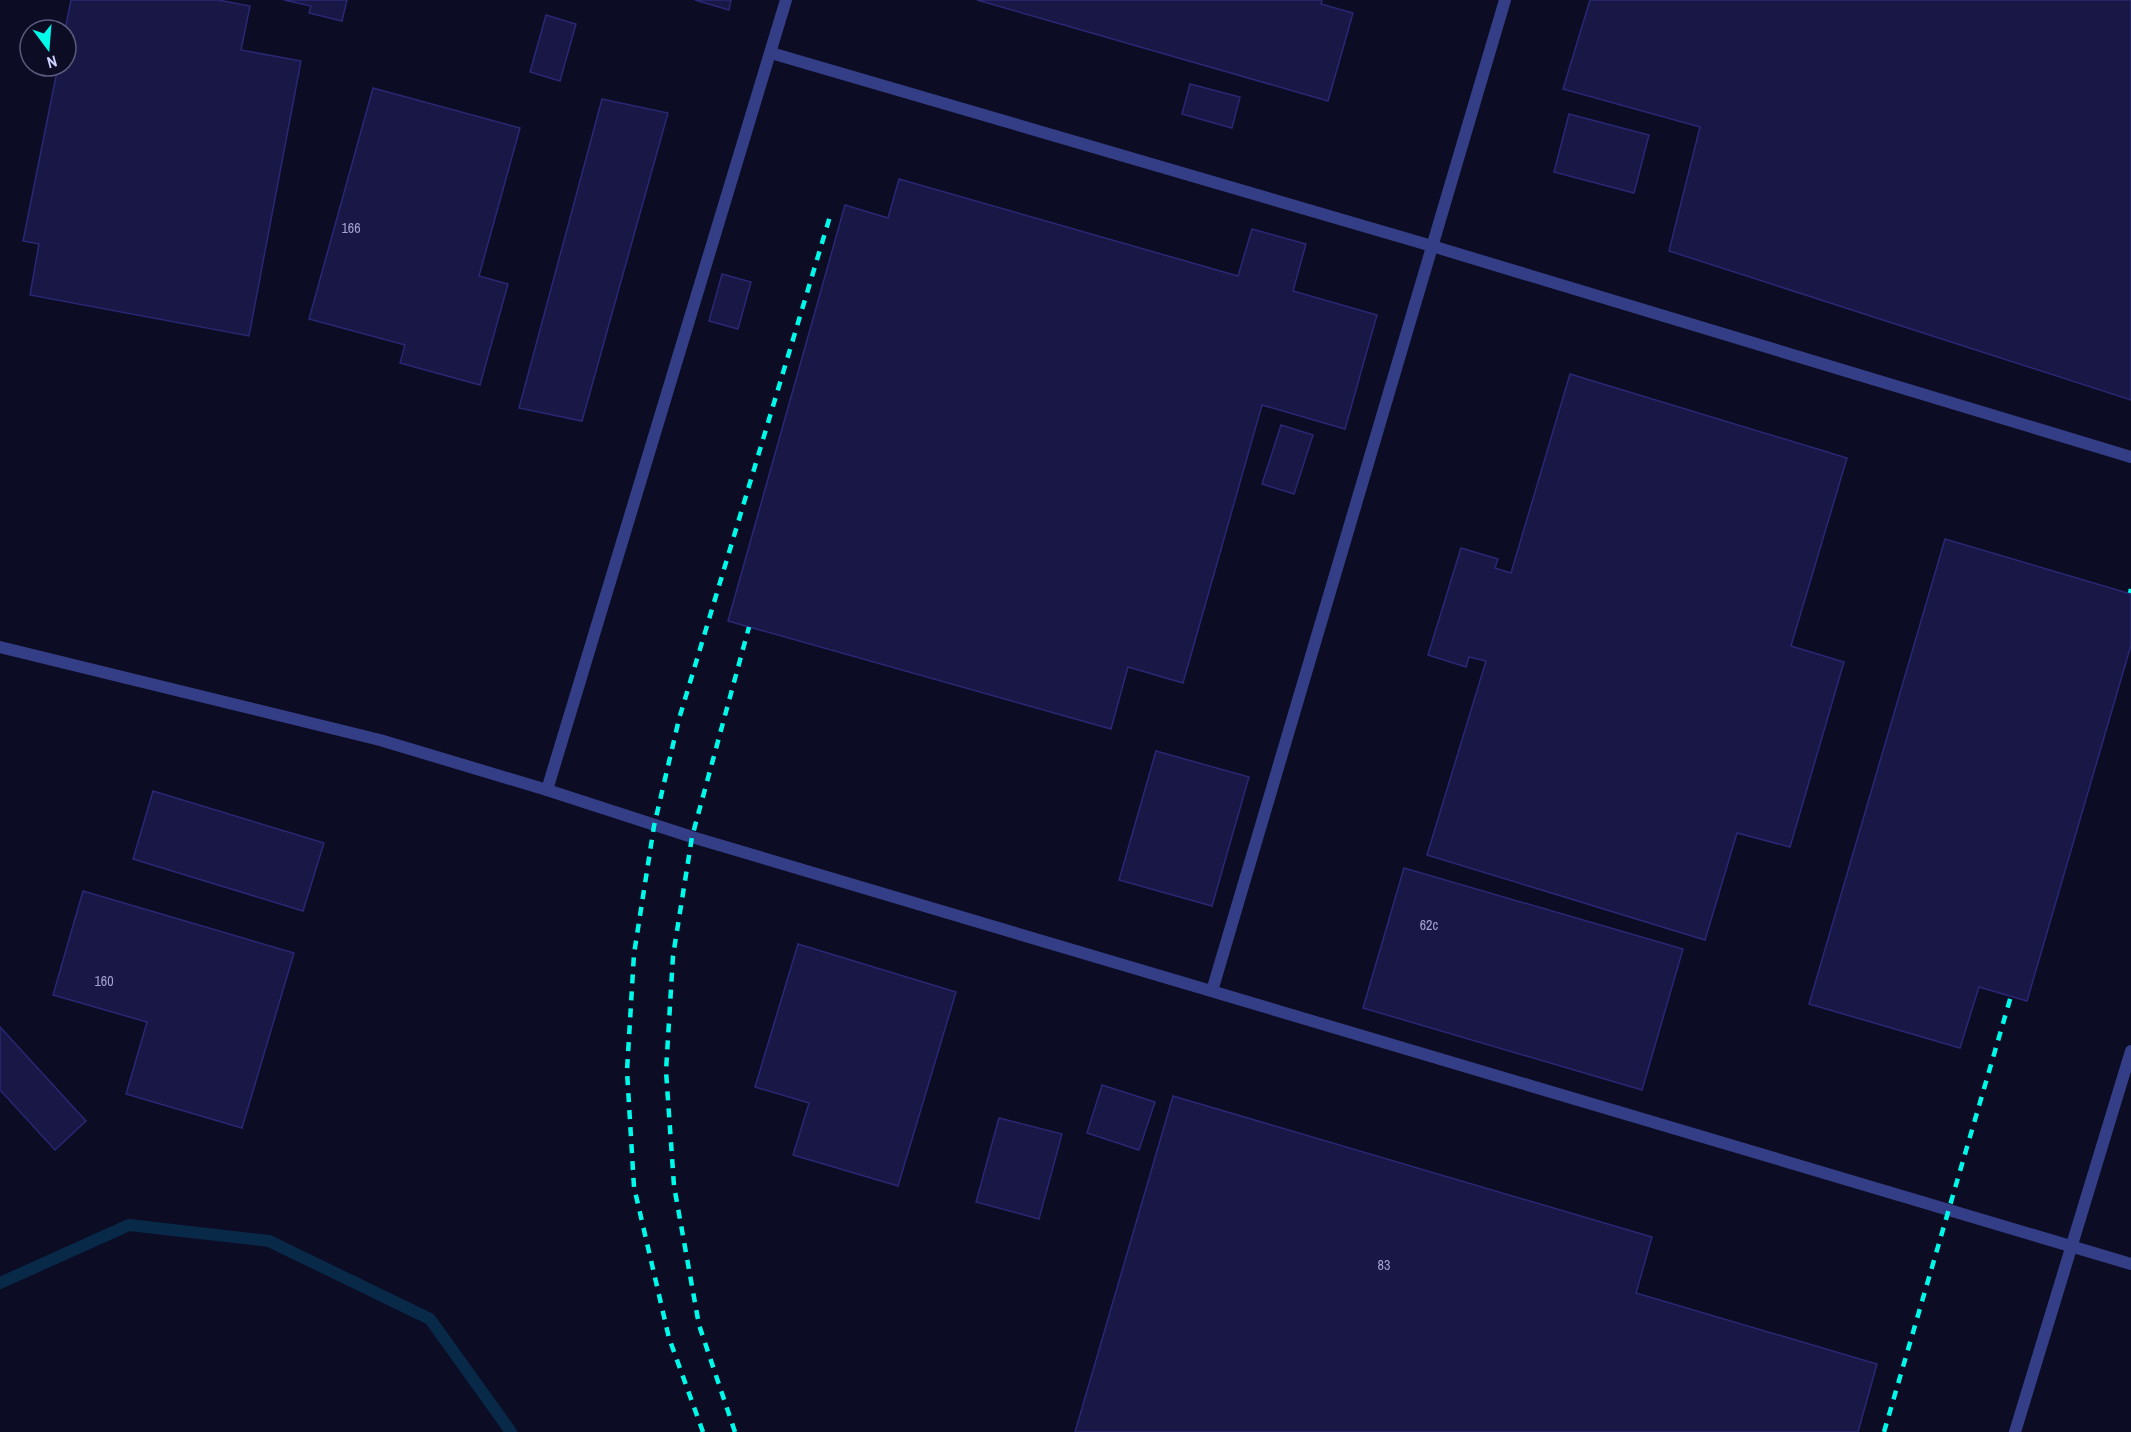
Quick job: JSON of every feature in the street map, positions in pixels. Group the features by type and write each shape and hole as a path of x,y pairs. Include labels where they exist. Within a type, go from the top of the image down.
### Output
{"lane":[{"path":"547,790 786,0"},
{"path":"1212,991 1504,0"},
{"path":"771,53 1432,246 2131,457"},
{"path":"0,647 380,740 673,831 2131,1264"},
{"path":"2015,1432 2131,1051"}],"building":[{"path":"71,0 218,0 250,6 241,50 301,61 249,336 30,295 39,244 23,241 56,78 78,78 78,18 67,18"},
{"path":"284,0 347,0 342,21 309,13 311,6"},
{"path":"695,0 731,0 729,10"},
{"path":"977,0 1322,0 1321,4 1353,13 1328,101"},
{"path":"1590,0 2131,0 2131,400 1669,251 1700,127 1563,89"},
{"path":"546,15 576,24 560,81 530,72"},
{"path":"1190,84 1240,97 1232,128 1182,114"},
{"path":"373,88 520,128 479,276 508,284 480,385 400,363 405,345 309,319"},
{"path":"602,99 668,113 582,421 519,408"},
{"path":"1569,114 1649,135 1634,193 1554,172"},
{"path":"899,179 1238,276 1252,229 1306,244 1293,291 1377,315 1345,429 1262,405 1183,683 1128,667 1111,729 728,621 845,205 888,218"},
{"path":"722,274 751,282 738,329 709,321"},
{"path":"1570,374 1847,458 1791,646 1844,662 1790,847 1737,833 1705,940 1427,855 1486,661 1469,657 1466,667 1428,655 1461,548 1498,559 1495,568 1511,573"},
{"path":"1281,425 1313,435 1294,494 1262,484"},
{"path":"1945,539 2131,594 2131,645 2027,1001 1979,987 1960,1048 1809,1004"},
{"path":"1156,751 1249,777 1212,906 1119,880"},
{"path":"153,791 324,843 303,911 133,859"},
{"path":"1404,868 1683,949 1642,1090 1363,1008"},
{"path":"83,891 294,953 242,1128 126,1094 147,1022 53,995"},
{"path":"798,944 956,992 898,1186 793,1155 809,1103 755,1087"},
{"path":"0,1027 86,1121 55,1150 0,1090"},
{"path":"1102,1085 1155,1102 1139,1150 1087,1133"},
{"path":"1173,1096 1652,1237 1636,1293 1877,1364 1858,1432 1075,1432"},
{"path":"999,1118 1062,1134 1039,1219 976,1202"}],"waterway":[{"path":"0,1283 129,1225 269,1241 430,1319 511,1432"}],"railway":[{"path":"703,1432 669,1338 634,1187 627,1071 634,954 654,826 679,719 831,213"},
{"path":"2130,593 2131,589"},
{"path":"735,1432 699,1325 674,1186 666,1071 673,956 692,837 749,627"},
{"path":"1884,1432 2011,996"}]}
